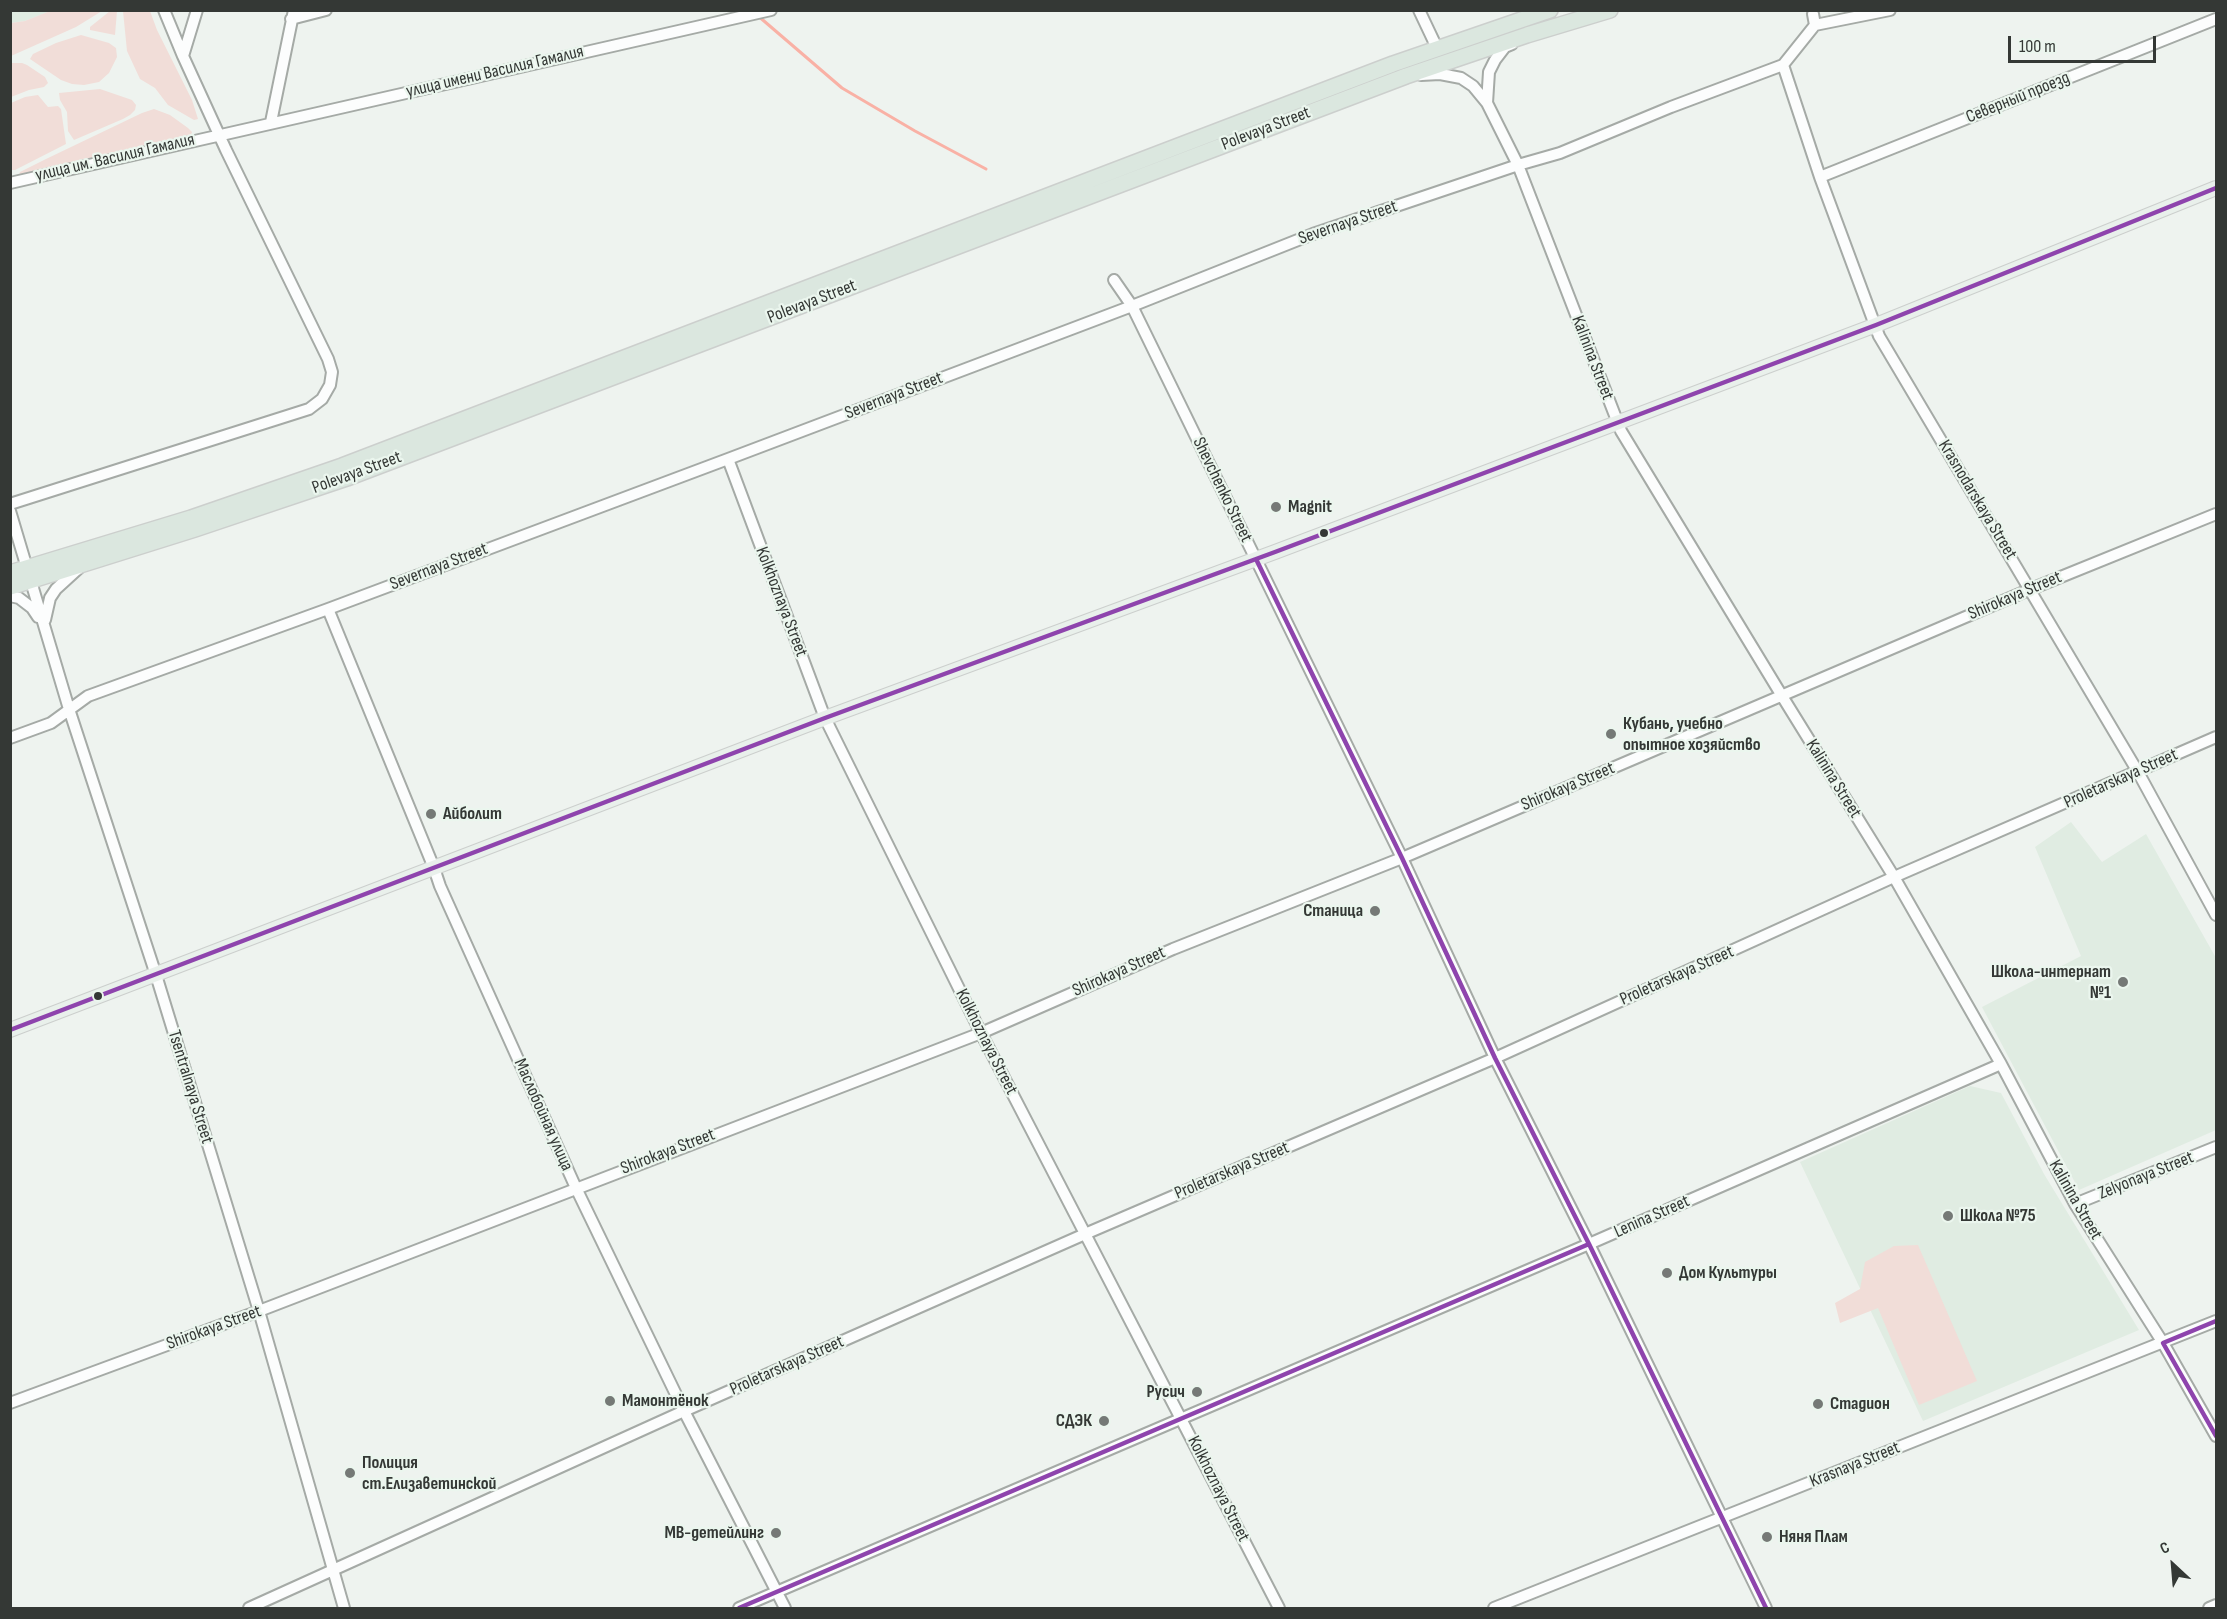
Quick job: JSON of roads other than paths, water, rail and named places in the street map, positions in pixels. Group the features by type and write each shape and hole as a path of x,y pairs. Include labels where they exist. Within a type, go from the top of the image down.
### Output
{"highway":[{"name":"Polevaya Street","path":"10,586 28,574 342,466 1059,190 1437,48 1550,10"},
{"name":"Polevaya Street","path":"10,573 28,574 86,563 195,530 347,477 1406,76 1610,10"}],"main road":[{"path":"10,1030 825,718 1256,559 1876,325 2217,188"}],"street":[{"path":"10,504 309,409 322,399 330,386 332,372 328,359 219,134 164,10"},
{"path":"183,56 197,10"},
{"path":"271,122 293,15 327,10"},
{"name":"улица имени Василия Гамалия","path":"219,134 728,15 771,10"},
{"path":"1419,10 1437,48"},
{"path":"1783,65 1814,19 1890,10"},
{"name":"Северный проезд","path":"1820,177 2217,19"},
{"path":"1487,103 1490,72 1495,60 1505,48 1527,35"},
{"name":"Krasnodarskaya Street","path":"1783,65 1820,177 1879,336 2138,772 2217,915"},
{"name":"Severnaya Street","path":"10,738 51,723 88,696 728,459 1132,306 1313,234 1560,153 1671,107 1783,65"},
{"path":"1406,76 1440,74 1461,78 1473,86 1487,103"},
{"name":"Kalinina Street","path":"1487,103 1518,165 1616,422 1894,877 2001,1064 2075,1204 2163,1343 2217,1436"},
{"name":"улица им. Василия Гамалия","path":"11,182 219,134"},
{"name":"Shevchenko Street","path":"1114,280 1132,306 1402,858 1495,1058 1589,1244 1766,1608"},
{"name":"Kolkhoznaya Street","path":"728,459 825,718 981,1033 1279,1608"},
{"name":"Tsentralnaya Street","path":"10,511 69,709 156,975 259,1311 344,1608"},
{"name":"Shirokaya Street","path":"10,1403 259,1311 981,1033 1173,949 1402,858 2031,589 2217,514"},
{"path":"45,627 45,614 56,589 86,563"},
{"path":"10,596 19,598 32,608 45,627"},
{"name":"Маслобойная улица","path":"328,609 440,886 576,1188 684,1411 785,1608"},
{"name":"Proletarskaya Street","path":"249,1608 684,1411 1085,1234 1495,1058 1894,877 2217,737"},
{"name":"Lenina Street","path":"739,1608 1589,1244 2001,1064"},
{"name":"Zelyonaya Street","path":"2075,1204 2217,1147"},
{"name":"Krasnaya Street","path":"1494,1608 2217,1322"},
{"path":"2209,1608 2217,1605"}],"waterway":[{"path":"757,15 842,88 986,169"}],"place":[{"name":"Magnit","path":"1276,507"},
{"name":"Кубань, учебно опытное хозяйство","path":"1611,734"},
{"name":"Айболит","path":"431,814"},
{"name":"Станица","path":"1375,911"},
{"name":"Школа-интернат №1","path":"2123,982"},
{"name":"Школа №75","path":"1948,1216"},
{"name":"Дом Культуры","path":"1667,1273"},
{"name":"Русич","path":"1197,1392"},
{"name":"Мамонтёнок","path":"610,1401"},
{"name":"Стадион","path":"1818,1404"},
{"name":"СДЭК","path":"1104,1421"},
{"name":"Полиция ст.Елизаветинской","path":"350,1473"},
{"name":"MB-детейлинг","path":"776,1533"},
{"name":"Няня Плам","path":"1767,1537"}]}
